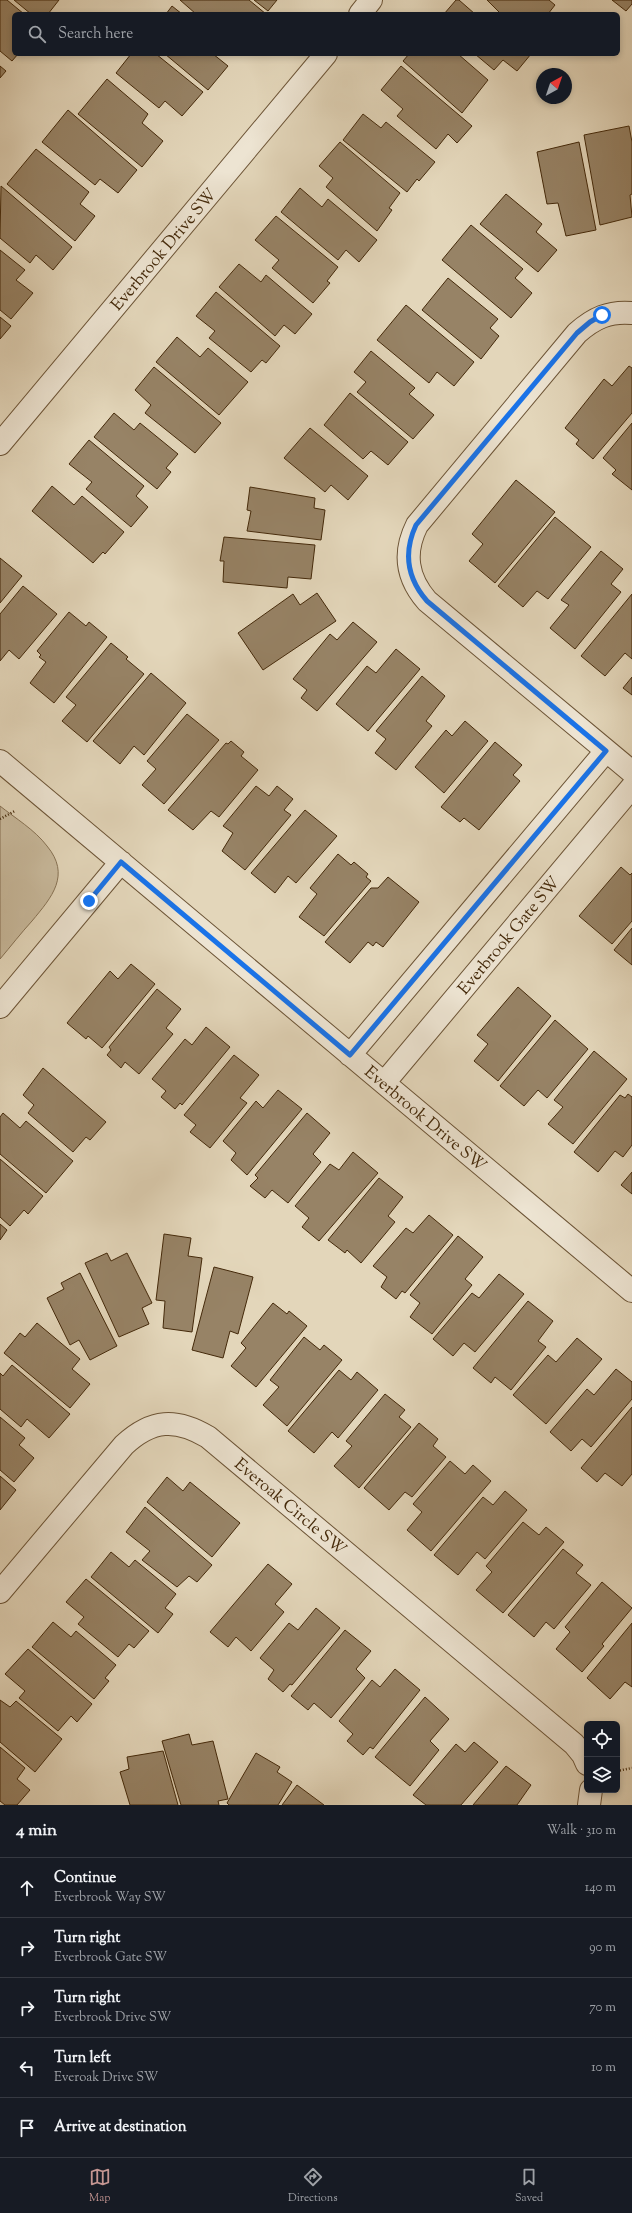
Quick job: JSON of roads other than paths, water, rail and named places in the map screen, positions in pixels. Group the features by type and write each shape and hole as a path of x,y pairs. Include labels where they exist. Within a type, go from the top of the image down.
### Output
{"street":[{"path":"362,12 371,0"},
{"name":"Everbrook Drive SW","path":"0,444 324,56"},
{"path":"632,313 617,312 602,315 590,322 577,333 416,525 411,536 408,560 416,588 427,601 632,772"},
{"path":"350,1055 606,751"},
{"name":"Everbrook Drive SW","path":"0,761 632,1291"},
{"name":"Everbrook Gate SW","path":"384,1082 632,787"},
{"path":"0,1007 121,862"},
{"name":"Everoak Circle SW","path":"0,1592 124,1444 134,1435 147,1427 163,1424 193,1428 208,1437 574,1744 584,1757"},
{"path":"589,1805 591,1793"}]}
